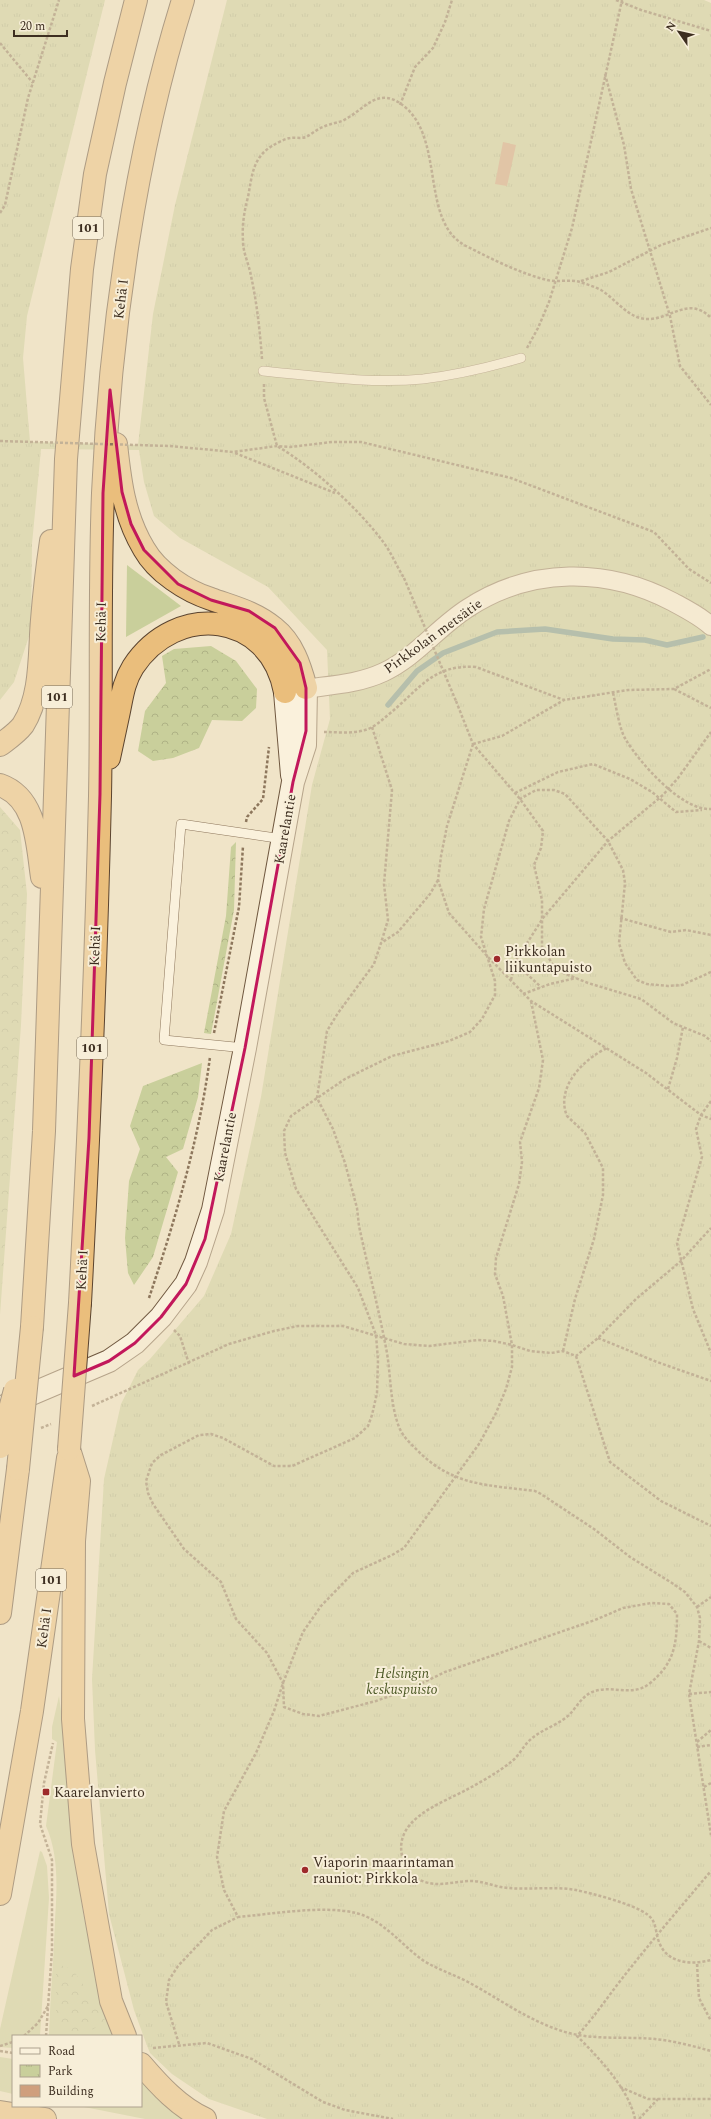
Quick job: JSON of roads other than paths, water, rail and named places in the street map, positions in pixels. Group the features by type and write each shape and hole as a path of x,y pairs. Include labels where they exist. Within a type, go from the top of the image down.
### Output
{"highway":[{"name":"101","path":"0,1613 18,1469 32,1327 44,1132 66,459 82,269 95,174 136,0"},
{"name":"Kehä I","path":"0,1894 32,1711 69,1449 80,1303 89,1138 100,794 103,493 110,390 124,274 139,181 157,94 183,0"},
{"path":"110,390 122,492 131,524 144,550 178,584 211,600 249,612 275,628 300,663 306,688"},
{"path":"0,745 11,738 22,726 32,707 38,670 45,577 66,459"},
{"path":"100,794 124,685 144,652 163,635 179,628 211,623 227,625 245,632 260,643 271,655 282,677 285,692"},
{"path":"0,785 18,795 28,810 36,839 50,936"},
{"path":"0,1447 32,1327"},
{"path":"69,1449 79,1481 74,1541 73,1719 83,1844 111,2001 125,2035"},
{"path":"146,2056 158,2084 177,2100 205,2119"},
{"path":"0,2112 45,2119"}],"main road":[{"name":"Kaarelantie","path":"0,1408 110,1360 135,1343 161,1317 186,1284 205,1238 213,1210 284,839 293,782 297,731 306,688"},
{"name":"Kaarelantie","path":"285,692 297,731"}],"street":[{"name":"Pirkkolan metsätie","path":"285,692 306,688 346,684 385,672 408,657 442,626 468,608 510,587 542,579 574,576 623,581 668,599 711,626"}],"lane":[{"path":"263,371 347,380 423,379 497,366 522,358"},
{"path":"245,1048 164,1040 181,824 284,839"}],"waterway":[{"path":"388,705 417,671 443,653 497,632 545,629 613,639 645,640 667,645 703,637"}],"place":[{"name":"Pirkkolan liikuntapuisto","path":"497,959"},
{"name":"Kaarelanvierto","path":"46,1792"},
{"name":"Viaporin maarintaman rauniot: Pirkkola","path":"305,1870"}],"park label":[{"name":"Helsingin keskuspuisto","path":"402,1682"}]}
